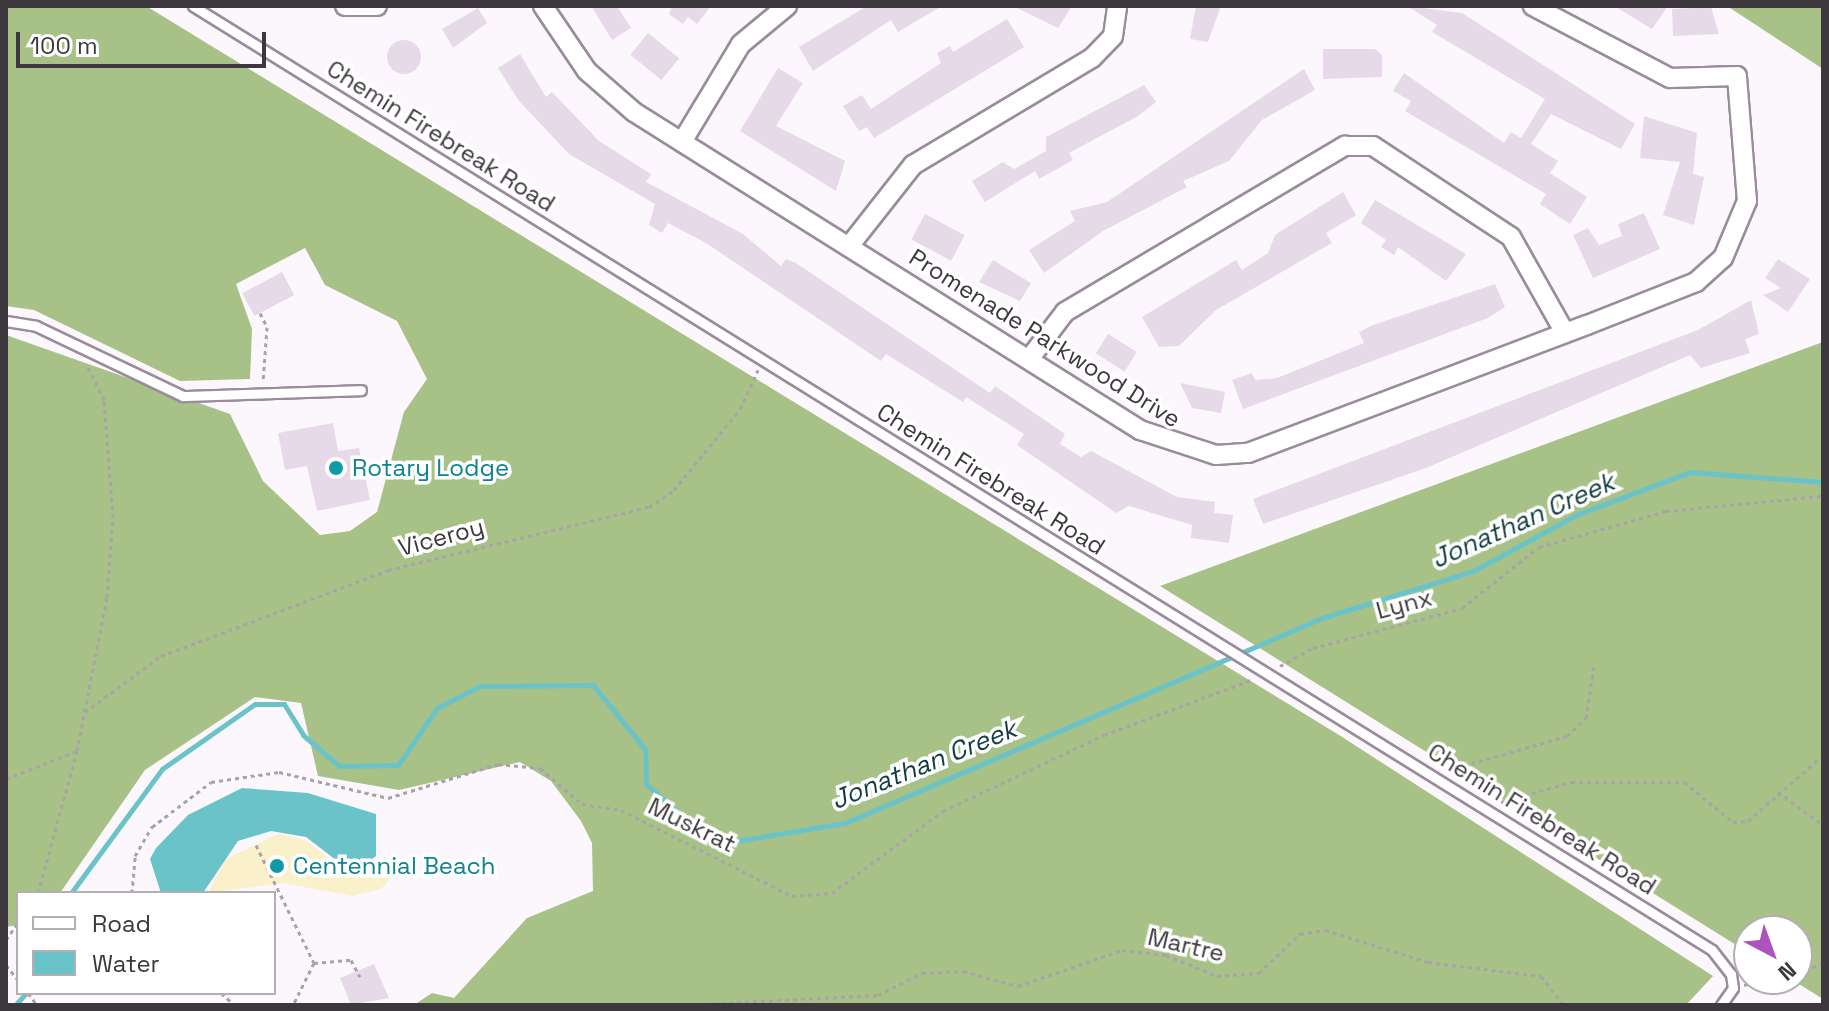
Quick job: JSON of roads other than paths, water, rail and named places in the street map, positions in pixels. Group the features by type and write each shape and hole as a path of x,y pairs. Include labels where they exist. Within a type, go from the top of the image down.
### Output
{"street":[{"path":"345,6 377,6"},
{"name":"Promenade Parkwood Drive","path":"543,6 587,71 682,142 1140,430 1216,455 1248,453 1565,333 1696,282 1723,258 1747,201 1737,76 1670,78 1533,6"},
{"path":"682,142 741,44 787,6"},
{"path":"850,245 913,165 1092,58 1113,36 1117,6"},
{"path":"1030,358 1065,312 1345,146 1373,146 1511,237 1565,333"}],"lane":[{"name":"Chemin Firebreak Road","path":"193,6 763,359 1264,675 1437,774 1712,950 1733,988 1721,1005"},
{"path":"6,321 36,326 183,396 361,390"}],"water":[{"path":"242,788 308,793 376,814 376,856 362,867 345,867 306,837 271,831 238,841 204,891 160,891 150,859 156,848 188,815"}],"waterway":[{"name":"Jonathan Creek","path":"72,891 162,769 255,704 284,704 303,735 339,766 398,765 437,708 480,686 593,685 645,749 646,784 689,822 736,841 845,823 1322,618 1473,571 1576,515 1690,472 1823,482"},
{"name":"Jonathan Creek","path":"17,1003 24,995"}],"place":[{"name":"Rotary Lodge","path":"336,468"},
{"name":"Centennial Beach","path":"277,866"}]}
